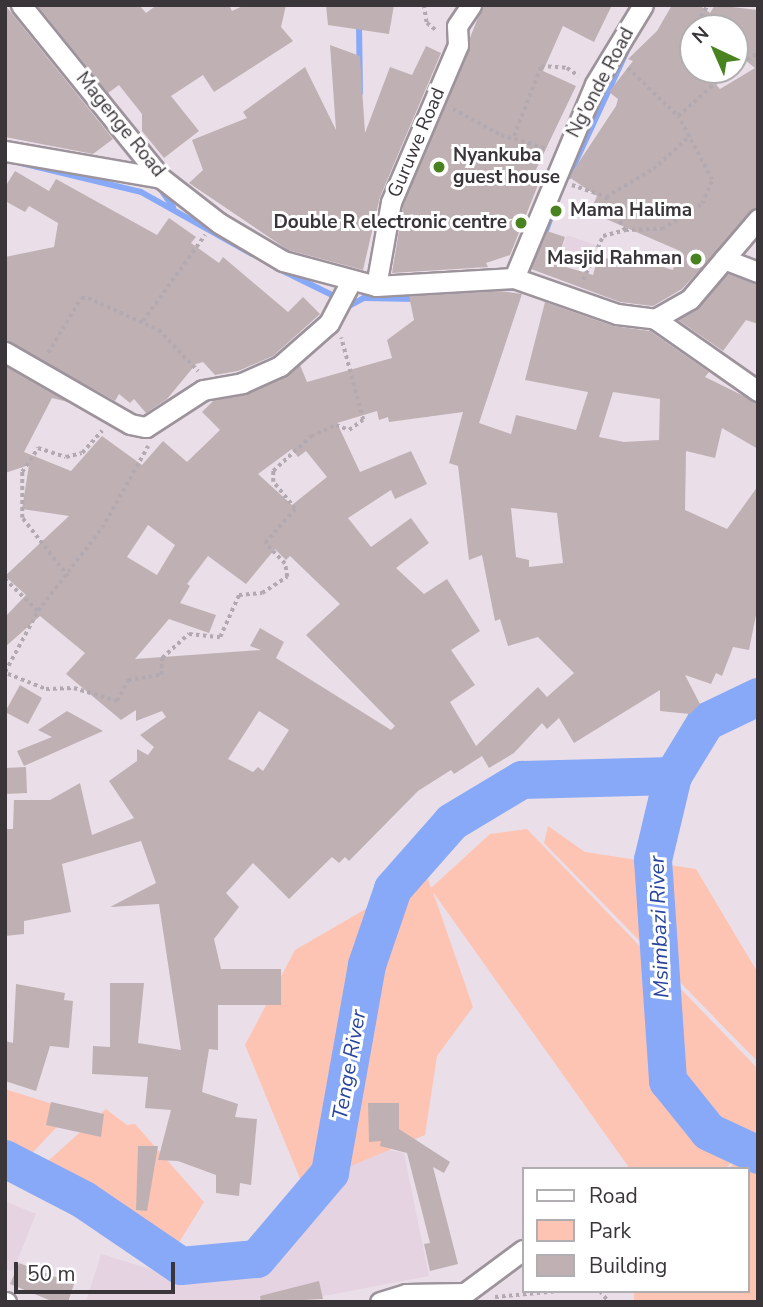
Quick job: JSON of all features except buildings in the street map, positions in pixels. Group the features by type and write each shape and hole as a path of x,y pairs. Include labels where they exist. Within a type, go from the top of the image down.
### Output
{"street":[{"name":"Magenge Road","path":"21,5 161,178 219,223 283,261 350,283 376,286 514,278"},
{"name":"Guruwe Road","path":"376,286 391,202 458,45 457,26 471,5"},
{"name":"Ng'onde Road","path":"514,278 563,155 596,84 643,5"},
{"path":"5,151 161,178"},
{"path":"655,319 690,299 758,219"},
{"path":"724,260 758,272"},
{"path":"514,278 572,299 655,319 758,391"},
{"path":"5,352 138,427 153,424 203,390 242,383 280,366 329,323 350,283"},
{"path":"380,1302 406,1294 465,1293 522,1251"}],"path":[{"path":"572,299 603,236 625,230 662,229 702,204 712,180 678,116 612,53"},
{"path":"513,136 541,66 567,68 596,84"},
{"path":"678,116 712,84"},
{"path":"435,102 563,155"},
{"path":"606,197 653,169 690,136"},
{"path":"556,178 606,197 625,230"},
{"path":"143,321 209,229"},
{"path":"37,372 81,298 143,321 197,367 203,390"},
{"path":"153,424 141,462 68,577 38,611 7,673 46,689 74,688 117,701 128,680 161,674 162,658 189,634 220,637 239,595 262,593 286,577 285,564 265,543 295,509 273,482 272,471 310,436 336,425 349,430 363,420 347,348 329,323"},
{"path":"68,577 22,518 23,472 38,448 66,457 82,453 115,414"},
{"path":"5,579 38,611"},
{"path":"465,1293 553,1293 550,1302"}],"shaded area":[{"path":"567,235 596,245 591,259 562,248"},
{"path":"357,1144 404,1153 429,1276 292,1302 86,1302 101,1254 180,1278 262,1271"},
{"path":"5,1201 36,1214 13,1271 5,1269"}],"green space":[{"path":"548,826 585,852 696,869 758,973 758,1062 544,843"},
{"path":"527,829 758,1069 758,1136 727,1167 629,1167 433,892 473,1007 437,1056 425,1135 303,1186 245,1045 295,950 426,874 431,888 490,834"},
{"path":"5,1089 62,1107 68,1115 5,1182"},
{"path":"106,1109 127,1125 135,1124 204,1202 178,1244 154,1259 70,1206 39,1169"},
{"path":"758,1140 758,1302 634,1302 634,1293 749,1293 749,1167 730,1167"}],"waterway":[{"path":"359,24 360,93"},
{"path":"569,176 630,44"},
{"path":"21,163 141,192 252,254"},
{"path":"157,184 173,207"},
{"path":"537,255 558,198"},
{"path":"277,268 330,294"},
{"path":"454,295 476,288"},
{"path":"494,288 525,288"},
{"path":"345,308 364,298 415,299"},
{"name":"Msimbazi River","path":"758,697 706,722 673,776 653,860 668,1081 709,1132 758,1155"},
{"name":"Tenge River","path":"5,1159 84,1200 181,1266 257,1259 330,1173 367,965 393,889 452,822 522,780 673,776"}],"place":[{"name":"Nyankuba guest house","path":"439,167"},
{"name":"Mama Halima","path":"556,211"},
{"name":"Double R electronic centre","path":"521,223"},
{"name":"Masjid Rahman","path":"696,259"}]}
